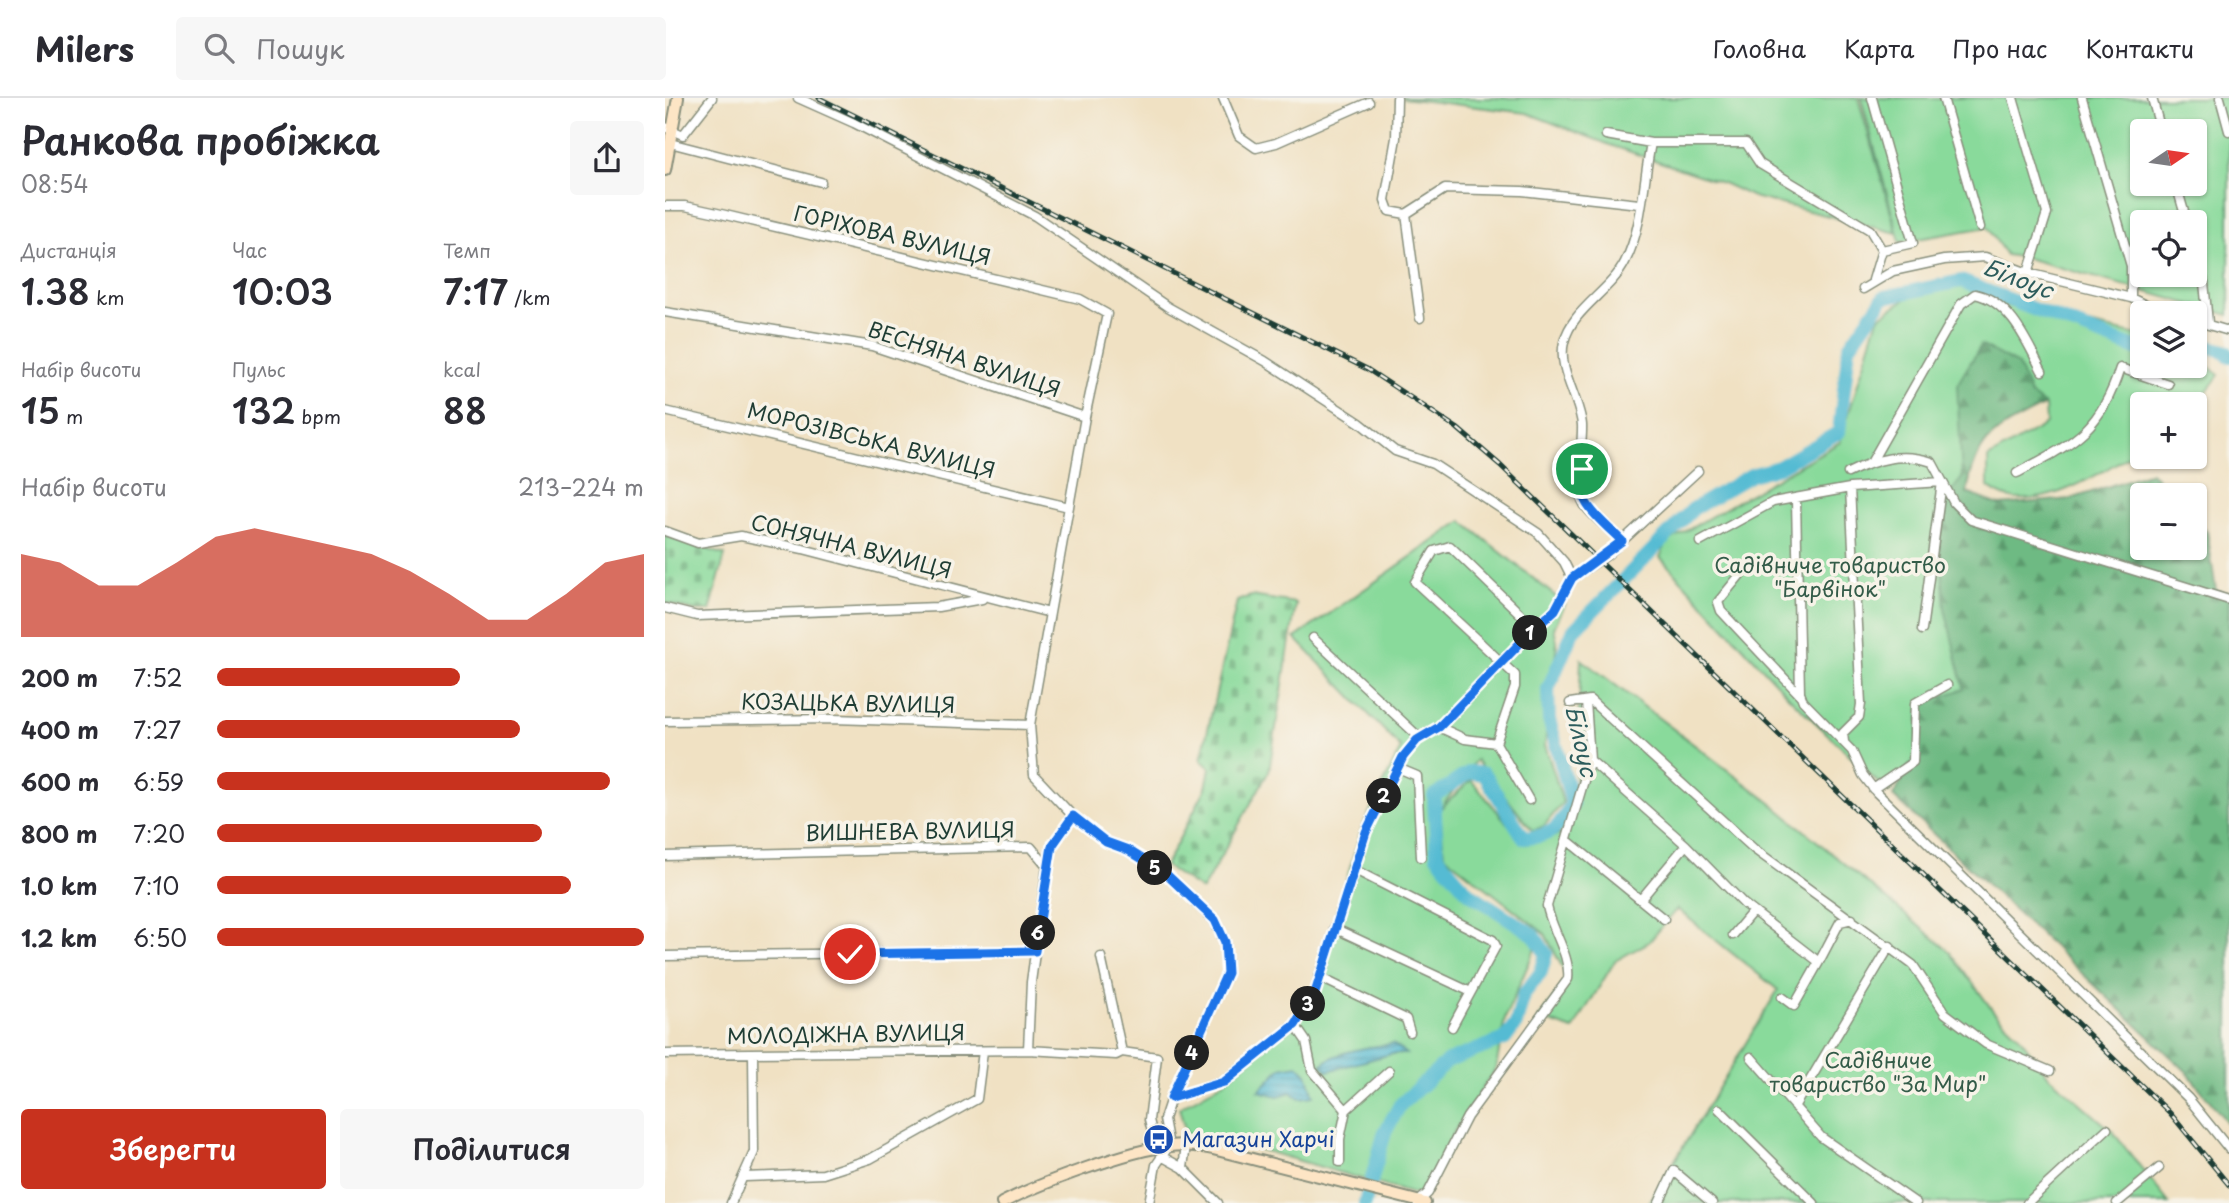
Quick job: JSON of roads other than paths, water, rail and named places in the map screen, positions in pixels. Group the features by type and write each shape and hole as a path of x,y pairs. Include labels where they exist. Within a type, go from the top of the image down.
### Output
{"main road":[{"path":"665,170 669,135 678,98"},
{"path":"1002,1203 1034,1188 1159,1152 1169,1146 1186,1145 1213,1149 1420,1202"}],"street":[{"path":"669,135 683,135 712,98"},
{"path":"798,98 854,123 1035,216 1168,307 1265,361 1360,423 1395,451 1433,464 1538,533 1564,562 1572,578"},
{"path":"1223,98 1239,136 1256,148 1276,143 1369,102"},
{"path":"1397,98 1396,138 1385,200 1389,211 1406,214 1444,189 1522,191 1639,204"},
{"path":"1873,98 1913,243 1882,250"},
{"path":"1943,98 1980,227"},
{"path":"2013,98 2047,213 2028,273"},
{"path":"2082,98 2131,266 2131,298"},
{"path":"2152,98 2158,119"},
{"path":"2220,98 2229,131"},
{"path":"669,135 821,182"},
{"path":"1606,135 1651,144 1746,143 1760,164 1870,230 1882,250 1873,280"},
{"path":"1622,541 1584,503 1579,478 1581,422 1565,363 1563,343 1574,321 1602,294 1624,265 1636,236 1639,204 1651,144"},
{"name":"ГОРІХОВА ВУЛИЦЯ","path":"665,206 706,210 1080,299 1107,314 1085,417"},
{"path":"1406,214 1420,318"},
{"path":"1863,289 1873,280 1893,271 1944,260 1985,257 2028,273 2137,301"},
{"path":"2204,287 2208,324 2229,331"},
{"path":"1872,461 1961,304 1975,294 1998,304 2021,330 2042,370"},
{"name":"ВЕСНЯНА ВУЛИЦЯ","path":"665,312 872,346 1085,417"},
{"path":"2017,473 2071,444 2110,401 2120,368 2168,384"},
{"name":"МОРОЗІВСЬКА ВУЛИЦЯ","path":"665,411 1069,507"},
{"path":"1085,417 1030,726 1034,775 1073,816 1106,842 1128,850 1166,874 1215,920 1225,942 1227,973 1164,1119 1169,1146"},
{"path":"1848,473 1872,461 1912,455 1932,463 1954,503 1972,520 2229,600"},
{"path":"1171,1098 1224,1082 1295,1025 1315,993 1366,832 1398,768 1420,738 1439,727 1555,610 1572,578 1622,541 1698,471"},
{"path":"1700,542 1773,502 1850,488 1942,482"},
{"path":"1922,630 1942,482"},
{"path":"1844,742 1843,733 1859,717 1861,704 1850,488"},
{"path":"1796,499 1801,696"},
{"name":"СОНЯЧНА ВУЛИЦЯ","path":"665,531 698,543 741,536 803,549 1050,613"},
{"path":"1529,800 1496,743 1515,687 1515,675 1415,582 1434,551 1450,546 1536,629"},
{"path":"1749,564 1718,603 1721,611 1844,742 1873,789 2187,1098 2229,1149"},
{"name":"СОНЯЧНА ВУЛИЦЯ","path":"665,608 697,616 938,607 988,598"},
{"path":"1314,638 1420,738"},
{"path":"1873,789 1913,762 1915,704 1947,685"},
{"path":"1570,703 1590,700 1754,849 1913,965 1945,1013 1986,1044 2050,1071"},
{"path":"1420,1202 1428,1193 1467,1117 1568,979 1569,968 1550,925 1546,906 1590,760 1586,701"},
{"name":"КОЗАЦЬКА ВУЛИЦЯ","path":"665,721 833,719 1030,726"},
{"path":"1439,727 1465,739 1496,743"},
{"path":"1590,760 1686,845 1753,911 1819,962"},
{"path":"1398,768 1417,776 1421,857"},
{"path":"1028,1050 1035,951 1047,866 1052,846 1073,816"},
{"path":"1567,840 1664,919"},
{"path":"1641,899 1686,845"},
{"name":"ВИШНЕВА ВУЛИЦЯ","path":"665,856 1031,847 1047,866"},
{"path":"1353,869 1493,940 1496,946 1452,1027"},
{"path":"1733,935 1753,911"},
{"path":"1782,997 1794,1006 1840,922 1852,919"},
{"path":"1334,928 1471,992"},
{"path":"1794,1107 1890,946"},
{"path":"665,956 1035,951"},
{"path":"1101,957 1122,1052"},
{"path":"1319,977 1406,1019 1410,1032"},
{"path":"1295,1025 1305,1041 1312,1070 1346,1110"},
{"name":"МОЛОДІЖНА ВУЛИЦЯ","path":"665,1054 1028,1050 1116,1055 1122,1052 1157,1057 1149,1120 1159,1152"},
{"path":"745,1177 823,1174 870,1159 977,1098 983,1051"},
{"path":"731,1203 754,1152 753,1053"},
{"path":"1751,1057 1821,1137 1916,1203"},
{"path":"1341,1162 1340,1139 1346,1110 1389,1071"},
{"path":"1719,1109 1814,1203"},
{"path":"2027,1203 2107,1129"},
{"path":"1183,1168 1186,1145"},
{"path":"1149,1203 1159,1152 1183,1168 1218,1203"},
{"path":"2117,1203 2159,1168"},
{"path":"1659,1203 1674,1171 1712,1203"}],"water":[{"path":"1393,1044 1406,1054 1391,1054 1328,1071 1322,1065 1345,1053"},
{"path":"1298,1065 1307,1074 1314,1096 1300,1098 1291,1092 1278,1096 1259,1091 1281,1068"}],"waterway":[{"name":"Білоус","path":"1365,1203 1385,1132 1400,1105 1448,1061 1505,1039 1516,1024 1524,994 1541,972 1546,954 1534,935 1468,892 1437,856 1434,796 1470,772 1484,774 1524,838 1549,833 1559,824 1572,803 1549,719 1548,689 1573,631 1693,509 1751,475 1779,467 1839,432 1849,347 1884,297 1961,281 2130,346"},
{"name":"Білоус","path":"2207,346 2225,351 2229,356"}],"railway":[{"path":"819,98 1367,369 1457,428 1500,465 2170,1113 2229,1185"}],"place":[{"name":"Магазин Харчі","path":"1159,1140"}],"park label":[{"name":"Садівниче товариство \"Барвінок\"","path":"1830,578"},
{"name":"Садівниче товариство \"За Мир\"","path":"1878,1073"}]}
